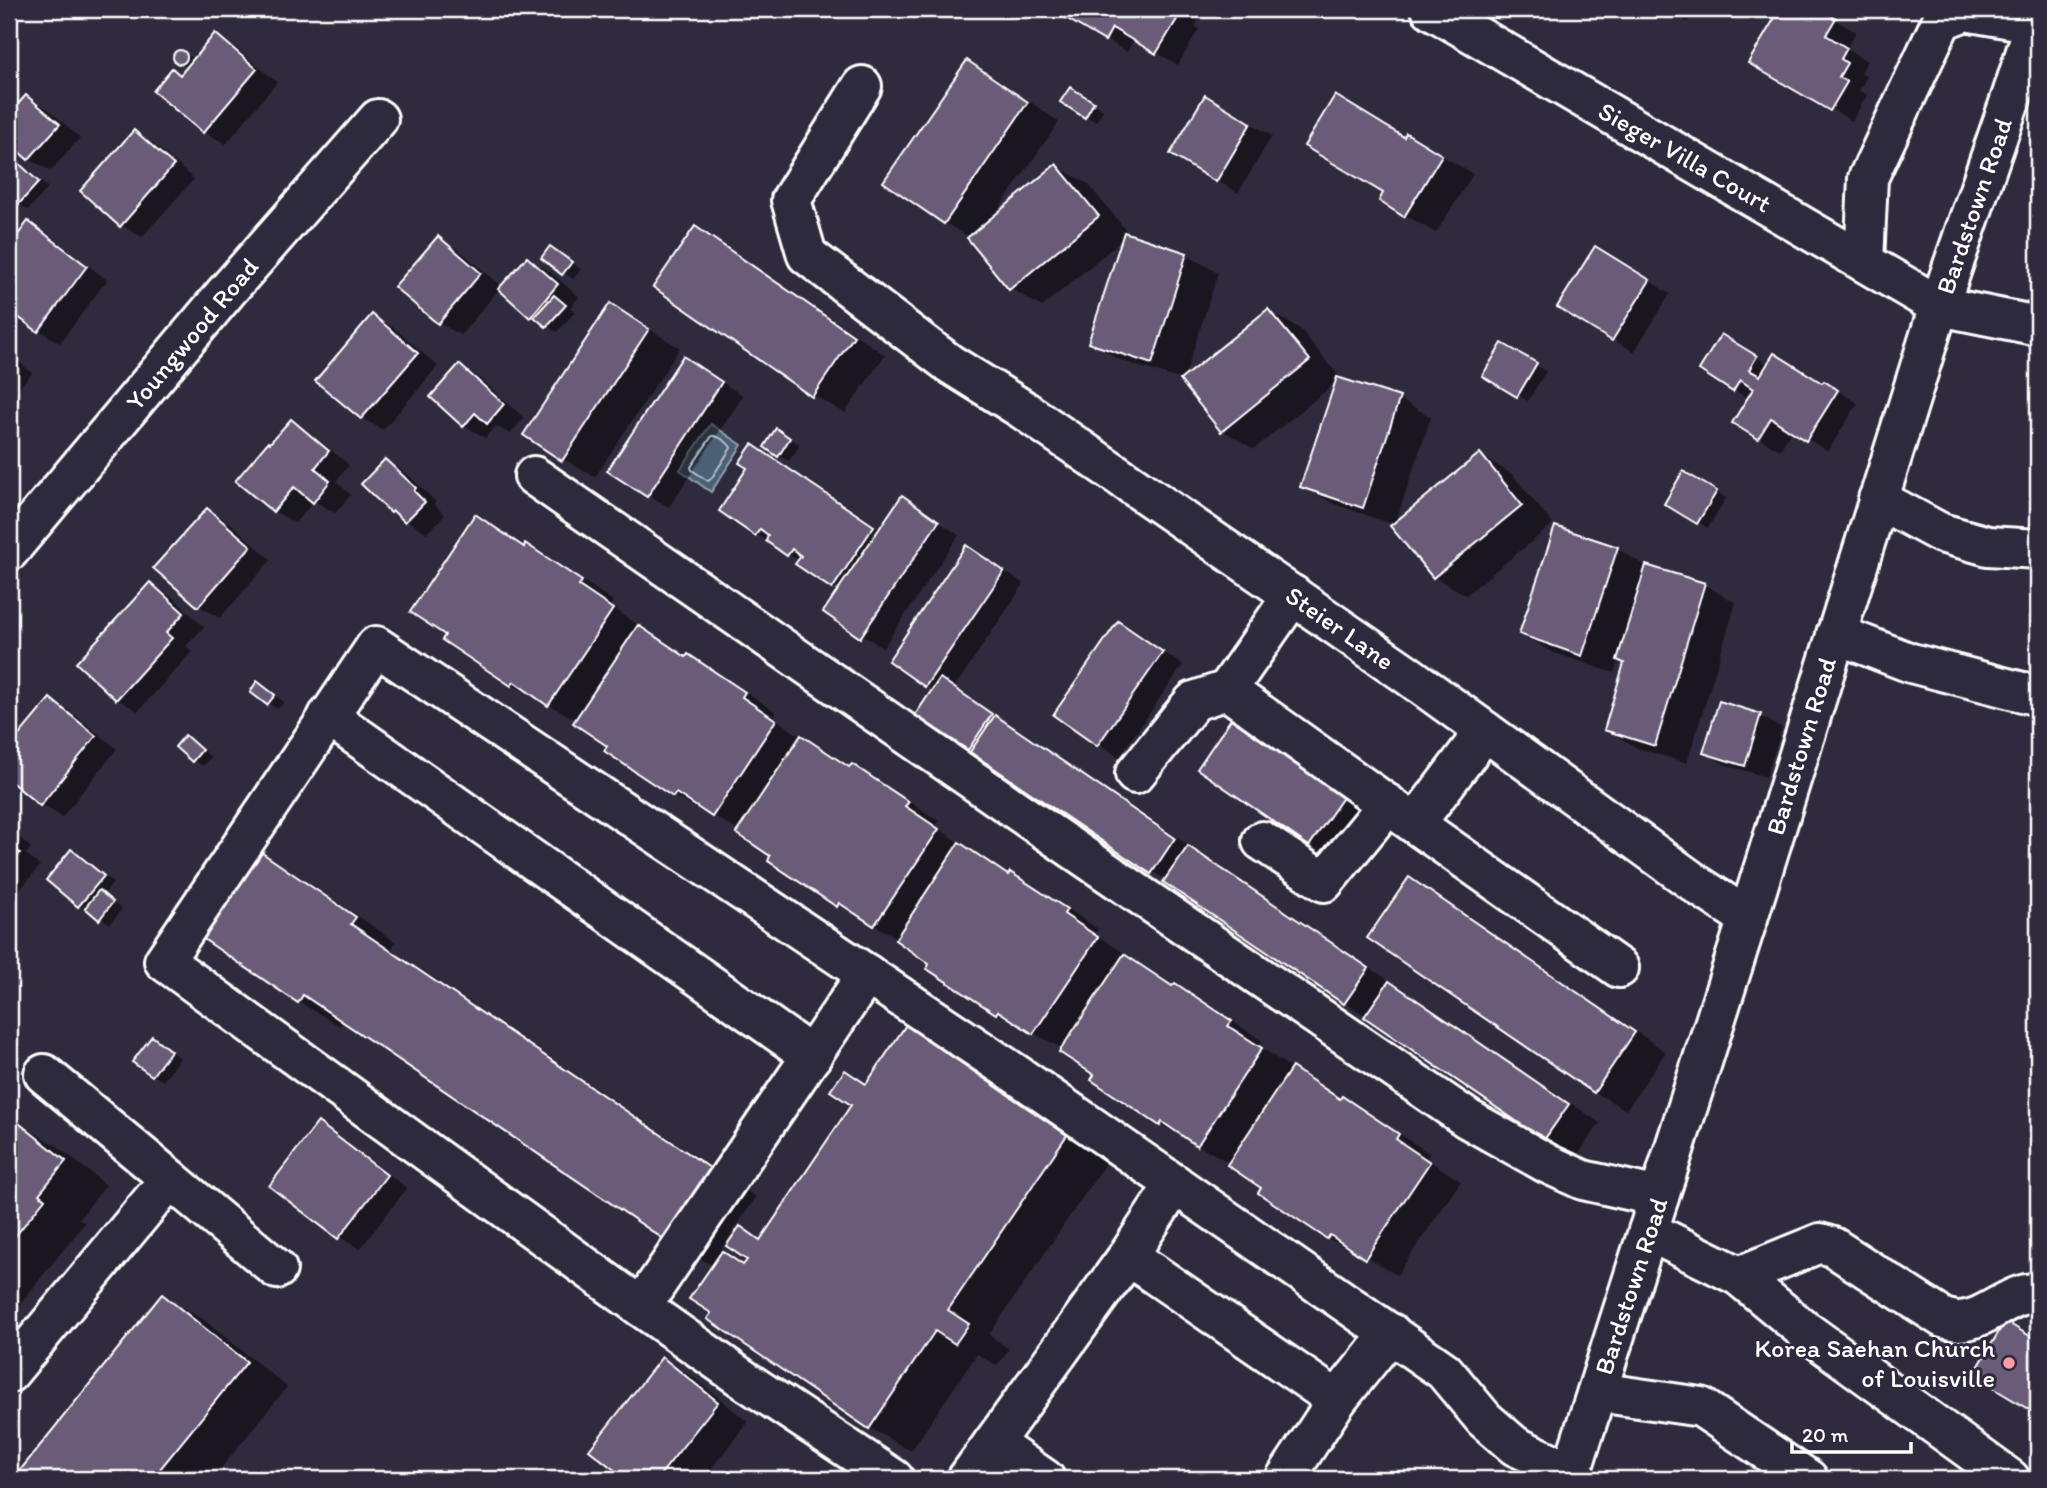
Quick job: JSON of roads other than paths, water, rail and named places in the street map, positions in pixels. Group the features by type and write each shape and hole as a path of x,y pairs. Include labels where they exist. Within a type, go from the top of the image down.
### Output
{"street":[{"name":"Sieger Villa Court","path":"1431,9 1939,306 2038,326"},
{"path":"1864,262 1868,178 1942,20 1965,11 2037,18"},
{"name":"Bardstown Road","path":"1570,1476 1939,306 2037,18"},
{"name":"Steier Lane","path":"862,86 790,200 807,255 950,364 1022,408 1405,673 1699,886 1748,918"},
{"name":"Youngwood Road","path":"9,551 227,291 378,119"},
{"path":"534,476 1004,803 1468,1119 1548,1164 1654,1214 1739,1276 1803,1329 2010,1479"},
{"path":"1878,499 1941,533 1988,546 2038,549"},
{"path":"1135,774 1194,701 1227,690 1293,596"},
{"path":"1836,634 1911,663 2038,696"},
{"path":"894,1479 746,1381 641,1307 164,961 376,646 1016,1074 1391,1333 1444,1371 1484,1419 1516,1446 1570,1476"},
{"path":"1227,690 1619,968"},
{"path":"328,716 811,1056"},
{"path":"1262,841 1324,882 1401,814 1485,731"},
{"path":"641,1307 867,974"},
{"path":"44,1074 277,1269"},
{"path":"9,1373 170,1179"},
{"path":"967,1479 1128,1256 1175,1184"},
{"path":"1739,1276 1820,1243 1832,1247 1943,1318 1959,1321 1973,1318 2014,1298 2038,1293"},
{"path":"1128,1256 1336,1400"},
{"path":"1285,1479 1336,1400 1391,1333"},
{"path":"1597,1392 1701,1407 1808,1479"},
{"path":"993,1443 1045,1479"}],"water":[{"path":"711,424 742,445 711,492 680,470"}],"place":[{"name":"Korea Saehan Church of Louisville","path":"2009,1363"}]}
